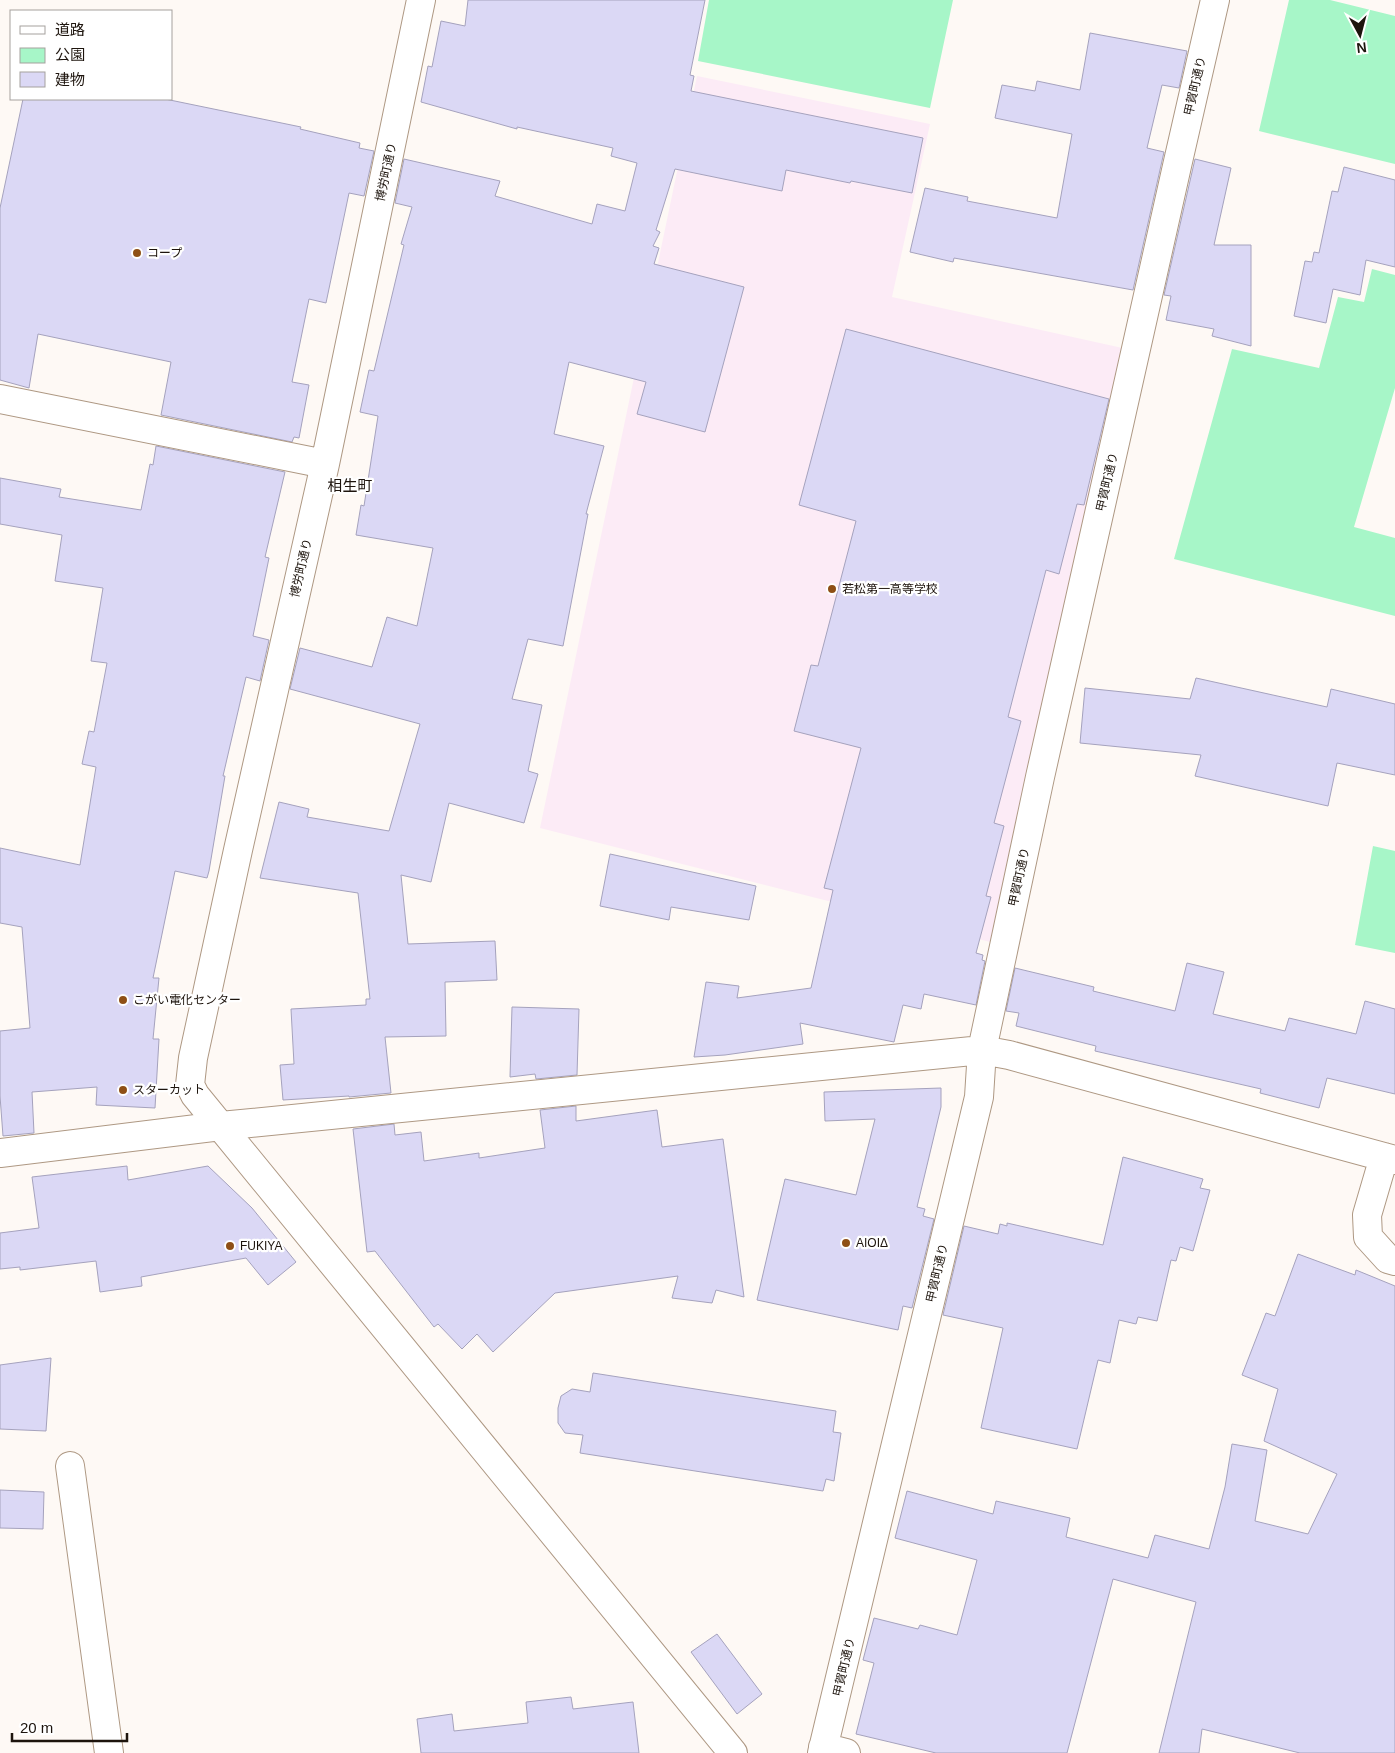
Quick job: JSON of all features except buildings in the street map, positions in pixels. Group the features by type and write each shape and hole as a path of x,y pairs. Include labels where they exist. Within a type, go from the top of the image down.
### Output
{"street":[{"name":"博労町通り","path":"421,0 325,464 191,1066 190,1085 220,1126 445,1403 733,1753"},
{"name":"甲賀町通り","path":"830,1751 979,1096 982,1050 1040,777 1215,0"},
{"path":"0,399 325,464"},
{"path":"0,1153 220,1126 982,1050 1009,1055 1389,1158 1367,1215 1368,1237 1388,1259 1395,1261"},
{"path":"70,1466 109,1753"}],"shaded area":[{"name":"若松第一高等学校","path":"697,76 930,124 892,297 1127,349 998,944 540,828"}],"green space":[{"path":"709,0 953,0 930,108 698,61"},
{"path":"1289,0 1330,0 1395,16 1395,164 1259,131"},
{"path":"1372,269 1395,275 1395,388 1354,527 1395,538 1395,616 1174,559 1232,349 1319,368 1338,297 1364,302"},
{"path":"1373,846 1395,851 1395,953 1355,945"}],"place":[{"name":"コープ","path":"137,253"},
{"name":"若松第一高等学校","path":"832,589"},
{"name":"こがい電化センター","path":"123,1000"},
{"name":"スターカット","path":"123,1090"},
{"name":"AIOIΔ","path":"846,1243"},
{"name":"FUKIYA","path":"230,1246"}],"district":[{"name":"相生町","path":"350,485"}]}
